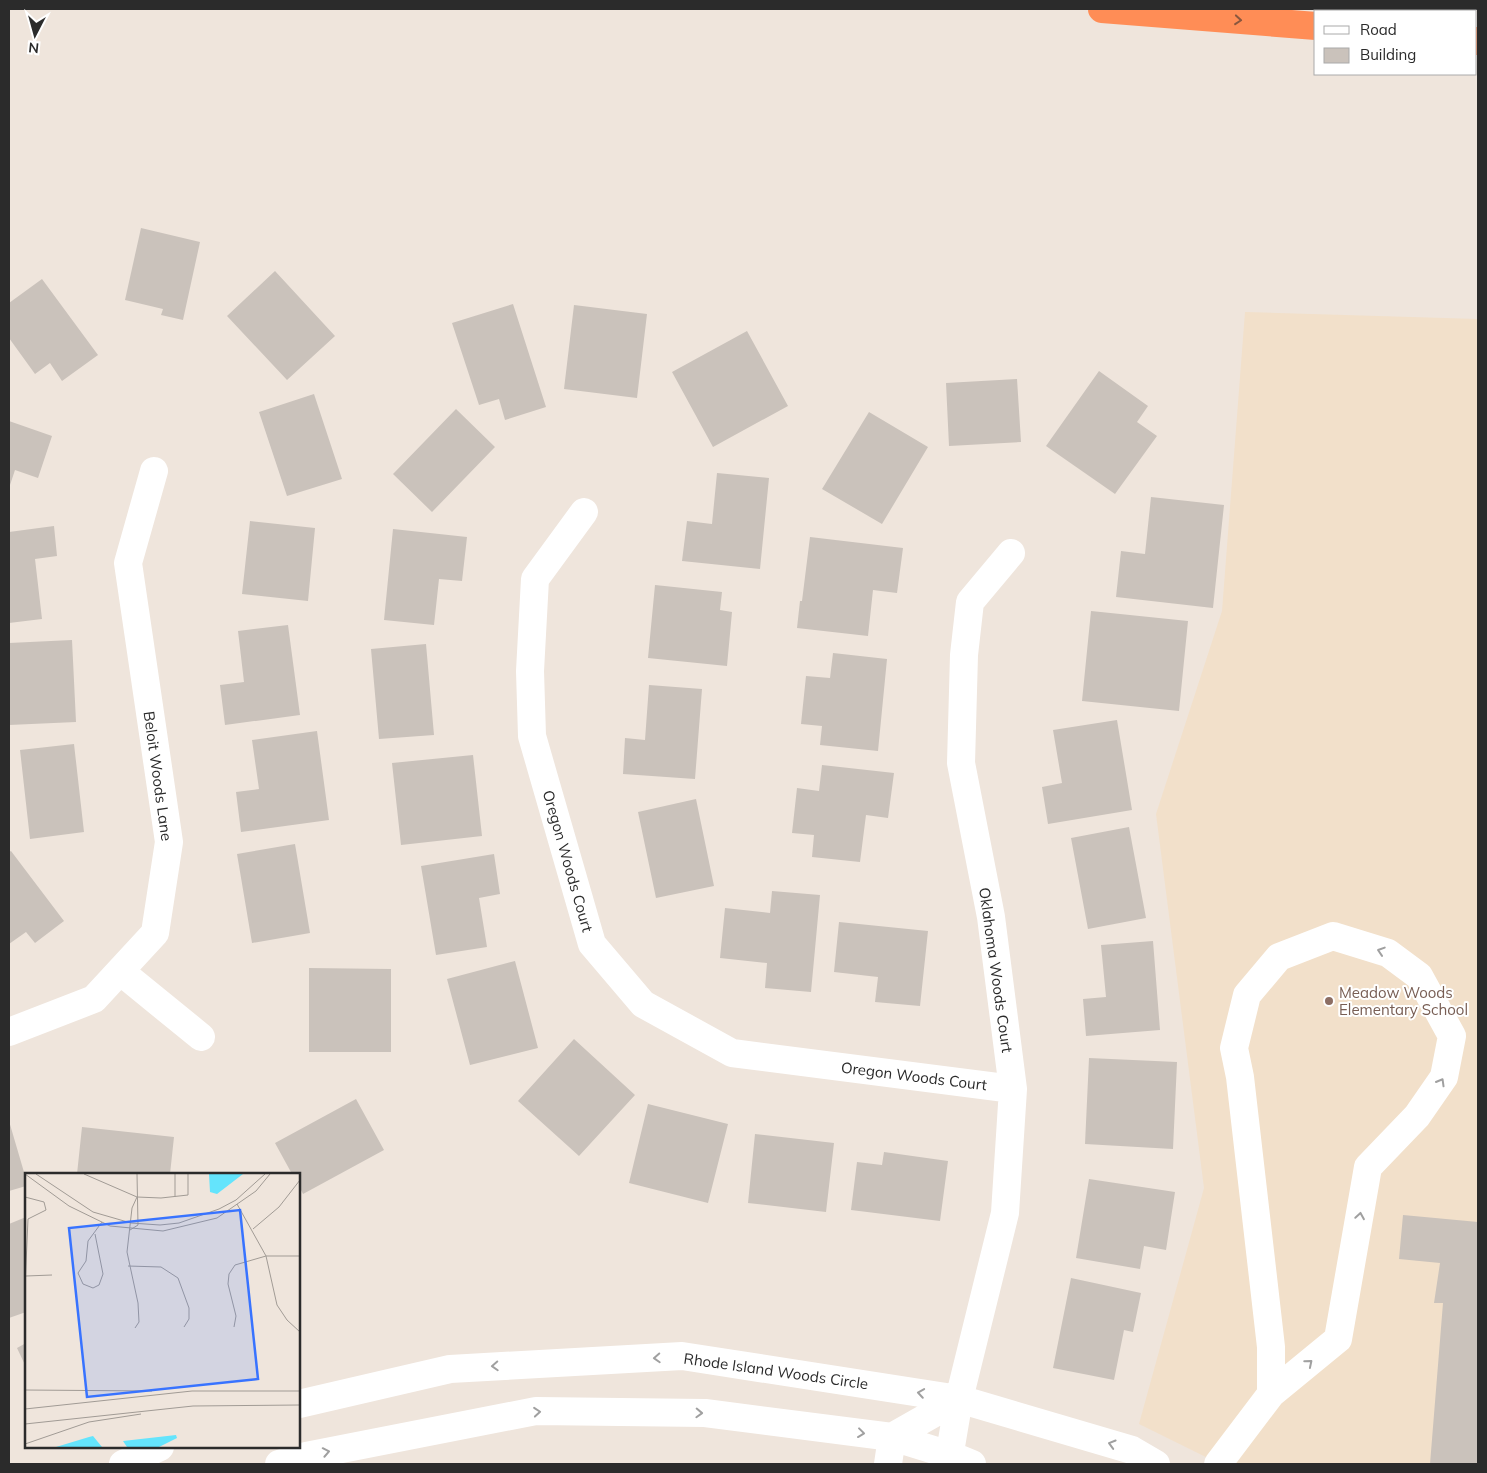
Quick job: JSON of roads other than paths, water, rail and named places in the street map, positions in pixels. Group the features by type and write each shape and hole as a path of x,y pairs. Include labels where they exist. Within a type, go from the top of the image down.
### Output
{"highway":[{"path":"1102,9 1314,26"}],"street":[{"name":"Beloit Woods Lane","path":"9,1032 94,999 155,933 169,842 128,563 154,471"},
{"name":"Oregon Woods Court","path":"584,512 535,579 530,671 532,736 592,944 644,1004 732,1053 1012,1089"},
{"name":"Oklahoma Woods Court","path":"956,1461 959,1399 1005,1213 1012,1089 991,917 961,763 964,655 970,602 1011,554"},
{"path":"1218,1464 1271,1394 1338,1339 1368,1167 1417,1116 1444,1077 1452,1036 1419,976 1388,953 1333,936 1279,957 1247,995 1234,1048 1240,1077 1271,1347 1271,1394"},
{"path":"120,971 201,1037"},
{"name":"Rhode Island Woods Circle","path":"300,1404 450,1369 682,1356 959,1399 1132,1450 1156,1464"},
{"path":"892,1436 959,1399"},
{"path":"278,1464 306,1456 536,1411 705,1413 892,1436 956,1461"},
{"path":"888,1464 892,1436"},
{"path":"123,1464 158,1448"}],"place":[{"name":"Meadow Woods Elementary School","path":"1329,1001"}]}
